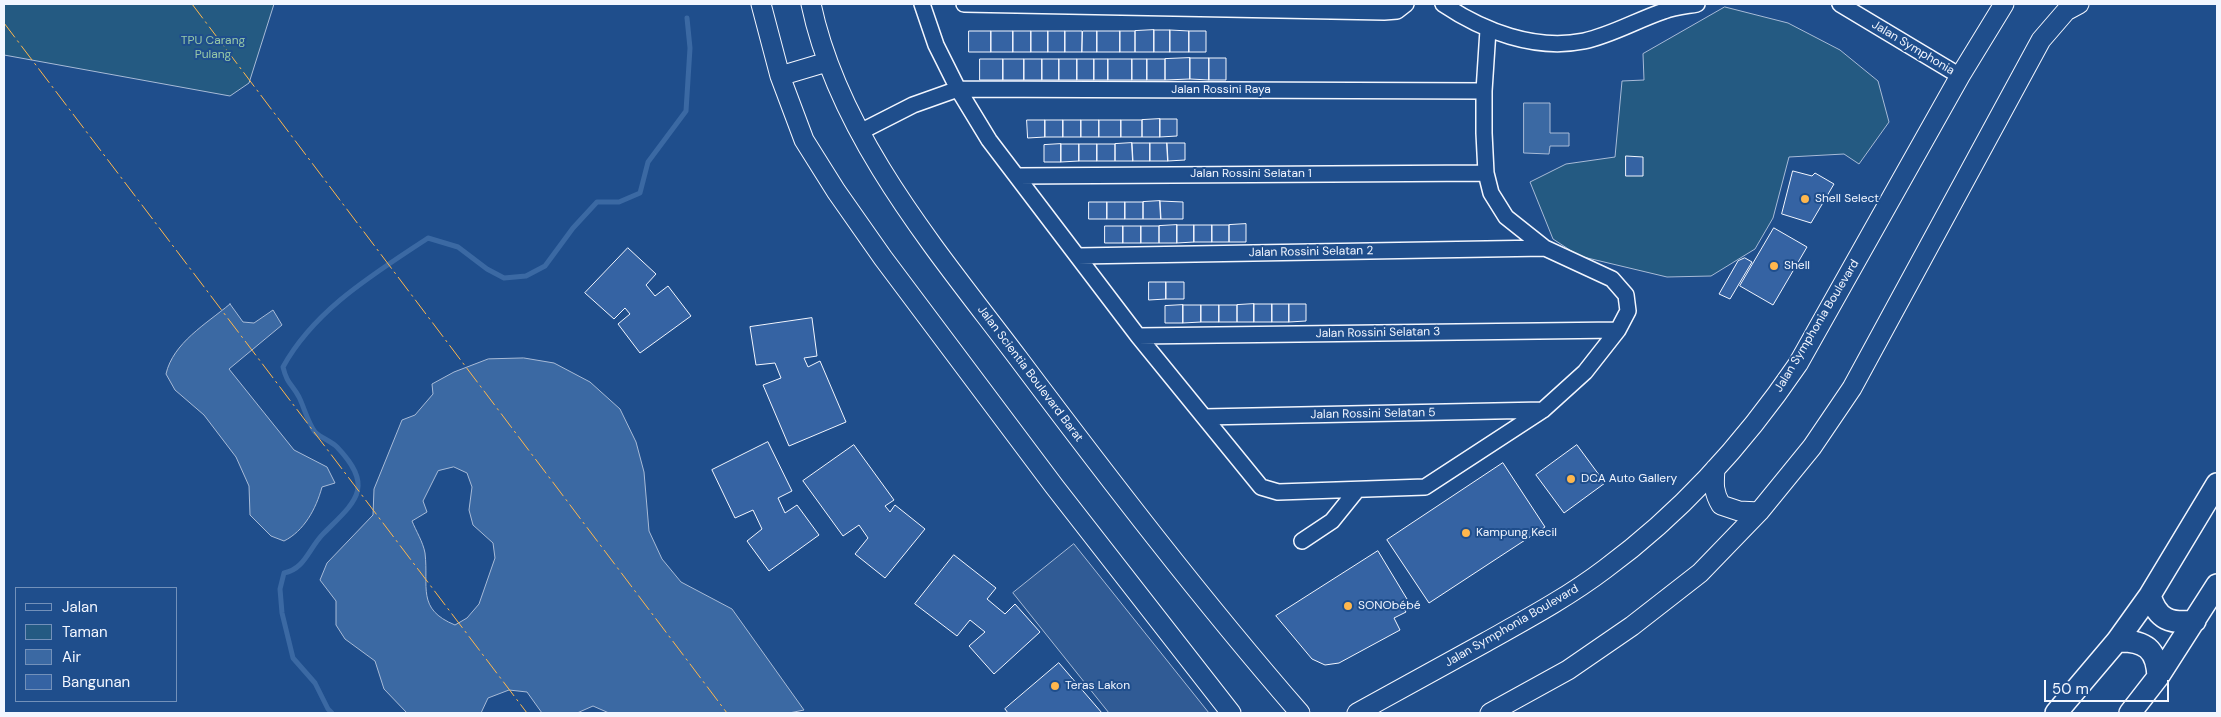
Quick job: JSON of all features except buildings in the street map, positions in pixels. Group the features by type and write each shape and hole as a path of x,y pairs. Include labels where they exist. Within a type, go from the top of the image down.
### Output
{"main road":[{"path":"2056,713 2117,641 2150,595 2217,484"},
{"path":"2130,713 2158,677 2217,585"},
{"path":"2150,595 2153,607 2161,616 2171,621 2195,621"},
{"path":"2117,641 2132,641 2144,645 2153,653 2158,663 2158,677"}],"street":[{"path":"761,4 780,76 804,140 836,191 878,251 1054,486 1230,713"},
{"name":"Jalan Scientia Boulevard Barat","path":"811,4 816,28 827,62 860,132 922,231 1094,459 1242,647 1300,713"},
{"path":"922,4 936,45 958,89 989,140 1138,336 1261,487 1278,492 1425,487 1543,410 1586,372 1618,330 1628,311 1626,295 1612,279 1545,248 1506,217 1491,193 1486,172 1484,92 1488,30"},
{"path":"964,4 1384,12 1396,11 1406,4"},
{"path":"1443,4 1488,30 1520,39 1545,42 1585,41 1668,7 1697,4"},
{"name":"Jalan Symphonia","path":"1840,4 1960,76"},
{"name":"Jalan Symphonia Boulevard","path":"1357,713 1547,608 1605,570 1667,519 1715,469 1768,406 1798,364 1960,76 2004,4"},
{"path":"1490,713 1568,670 1632,626 1700,573 1759,512 1812,447 1852,388 2041,40 2066,11 2079,4"},
{"path":"780,76 827,62"},
{"name":"Jalan Rossini Raya","path":"860,132 913,105 958,89 1484,92"},
{"name":"Jalan Rossini Selatan 1","path":"1017,176 1486,172"},
{"name":"Jalan Rossini Selatan 2","path":"1078,256 1545,248"},
{"name":"Jalan Rossini Selatan 3","path":"1138,336 1618,330"},
{"name":"Jalan Rossini Selatan 5","path":"1204,417 1543,410"},
{"path":"1715,469 1714,487 1721,504 1739,511 1759,512"},
{"path":"1302,541 1332,522 1357,490"}],"green space":[{"name":"TPU Carang Pulang","path":"4,4 274,4 249,83 230,96 4,55"},
{"path":"1725,7 1788,23 1840,50 1878,81 1889,122 1859,164 1844,154 1789,157 1773,218 1755,249 1711,276 1667,277 1579,256 1553,239 1530,182 1566,164 1615,157 1622,81 1644,80 1643,54"}],"shaded area":[{"path":"1074,544 1209,713 1109,713 1013,593"}],"water":[{"path":"1524,103 1550,103 1550,133 1569,133 1569,146 1550,146 1549,154 1524,153"},
{"path":"230,304 243,322 254,323 273,310 282,325 229,369 294,450 327,467 335,483 322,487 313,511 298,531 284,541 271,536 250,515 249,486 236,457 204,415 175,390 166,374 170,363 183,344"},
{"path":"524,358 554,363 590,382 620,409 636,442 644,472 649,531 662,559 681,582 732,609 804,710 789,713 609,713 593,706 577,713 542,713 527,692 509,690 488,698 481,713 407,713 384,689 375,661 345,639 336,625 336,601 320,580 327,563 373,515 374,489 402,420 415,415 433,394 432,384 454,372 488,359","holes":["454,467 467,473 472,487 469,510 473,525 493,543 495,558 479,604 467,618 455,625 434,612 429,604 426,587 425,553 412,521 427,512 423,501 438,471"]}],"waterway":[{"path":"332,713 328,709 315,683 293,658 282,613 280,589 284,573 291,571 302,563 318,540 352,503 357,494 358,484 356,473 349,461 337,447 315,432 299,397 286,377 283,367 296,346 329,310 367,279 428,238 458,247 487,269 504,278 526,276 545,266 573,228 597,202 619,202 640,193 648,162 686,111 690,48 687,18"}],"power":[{"path":"192,4 727,713"},
{"path":"4,23 527,713"}],"place":[{"name":"Shell Select","path":"1805,199"},
{"name":"Shell","path":"1774,266"},
{"name":"DCA Auto Gallery","path":"1571,479"},
{"name":"Kampung Kecil","path":"1466,533"},
{"name":"SONObébé","path":"1348,606"},
{"name":"Teras Lakon","path":"1055,686"}]}
